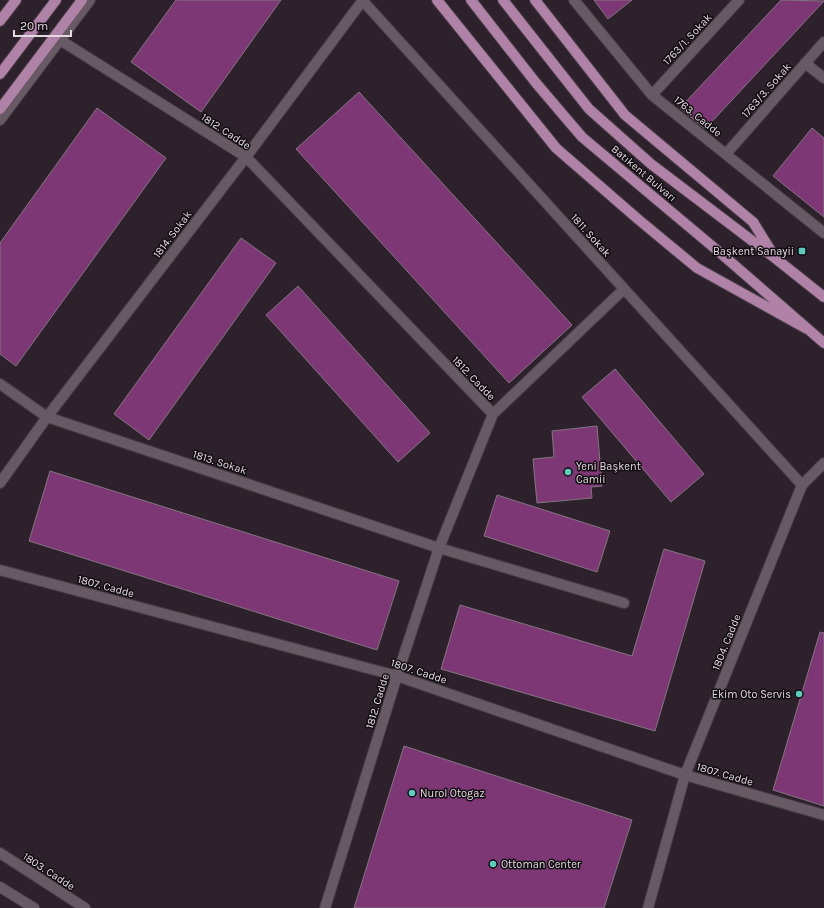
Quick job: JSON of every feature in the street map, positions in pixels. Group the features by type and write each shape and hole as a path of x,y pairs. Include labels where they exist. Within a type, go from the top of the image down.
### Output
{"main road":[{"path":"0,21 16,0"},
{"path":"0,74 56,0"},
{"path":"0,109 82,0"},
{"path":"437,0 556,148 569,160 697,268 808,329"},
{"name":"Batıkent Bulvarı","path":"471,0 536,83 582,137 718,251 824,343"},
{"name":"Batıkent Bulvarı","path":"503,0 589,109 651,164 824,297"},
{"path":"535,0 626,116 752,222 775,258"}],"street":[{"path":"0,120 90,0"},
{"name":"1814. Sokak","path":"0,483 47,417 246,157 362,0"},
{"name":"1811. Sokak","path":"362,0 802,485"},
{"name":"1763. Cadde","path":"574,0 652,95 824,233"},
{"name":"1763/1. Sokak","path":"652,95 739,0"},
{"name":"1812. Cadde","path":"60,40 246,157 493,414 439,548 397,676 325,908"},
{"name":"1763/3. Sokak","path":"726,154 824,42"},
{"path":"805,63 824,78"},
{"path":"493,414 624,289"},
{"name":"1813. Sokak","path":"0,384 47,417 439,548 624,603"},
{"name":"1804. Cadde","path":"648,908 685,775 802,485 824,463"},
{"name":"1807. Cadde","path":"0,570 397,676 685,775 824,815"},
{"name":"1803. Cadde","path":"0,853 85,908"},
{"path":"0,887 34,908"}],"building":[{"path":"176,0 281,0 201,112 131,62"},
{"path":"594,0 632,0 608,19"},
{"path":"781,0 824,1 705,129 680,108"},
{"path":"359,92 572,325 509,383 296,149"},
{"path":"97,108 166,158 16,366 0,354 0,243"},
{"path":"812,128 824,138 824,217 773,176"},
{"path":"241,238 276,263 149,440 114,414"},
{"path":"298,286 430,433 398,462 266,315"},
{"path":"615,369 704,474 671,502 582,397"},
{"name":"Yeni Başkent Camii","path":"597,426 602,486 591,487 592,498 537,503 533,459 554,457 552,431"},
{"path":"50,471 399,581 377,650 29,541"},
{"path":"497,495 610,531 597,572 484,536"},
{"path":"664,549 705,561 655,731 441,669 460,605 632,656"},
{"path":"820,632 824,633 824,806 773,790"},
{"name":"Ottoman Center","path":"404,746 632,820 604,908 354,908"}],"place":[{"name":"Başkent Sanayii","path":"802,251"},
{"name":"Yeni Başkent Camii","path":"568,472"},
{"name":"Ekim Oto Servis","path":"799,694"},
{"name":"Nurol Otogaz","path":"412,793"},
{"name":"Ottoman Center","path":"493,864"}]}
